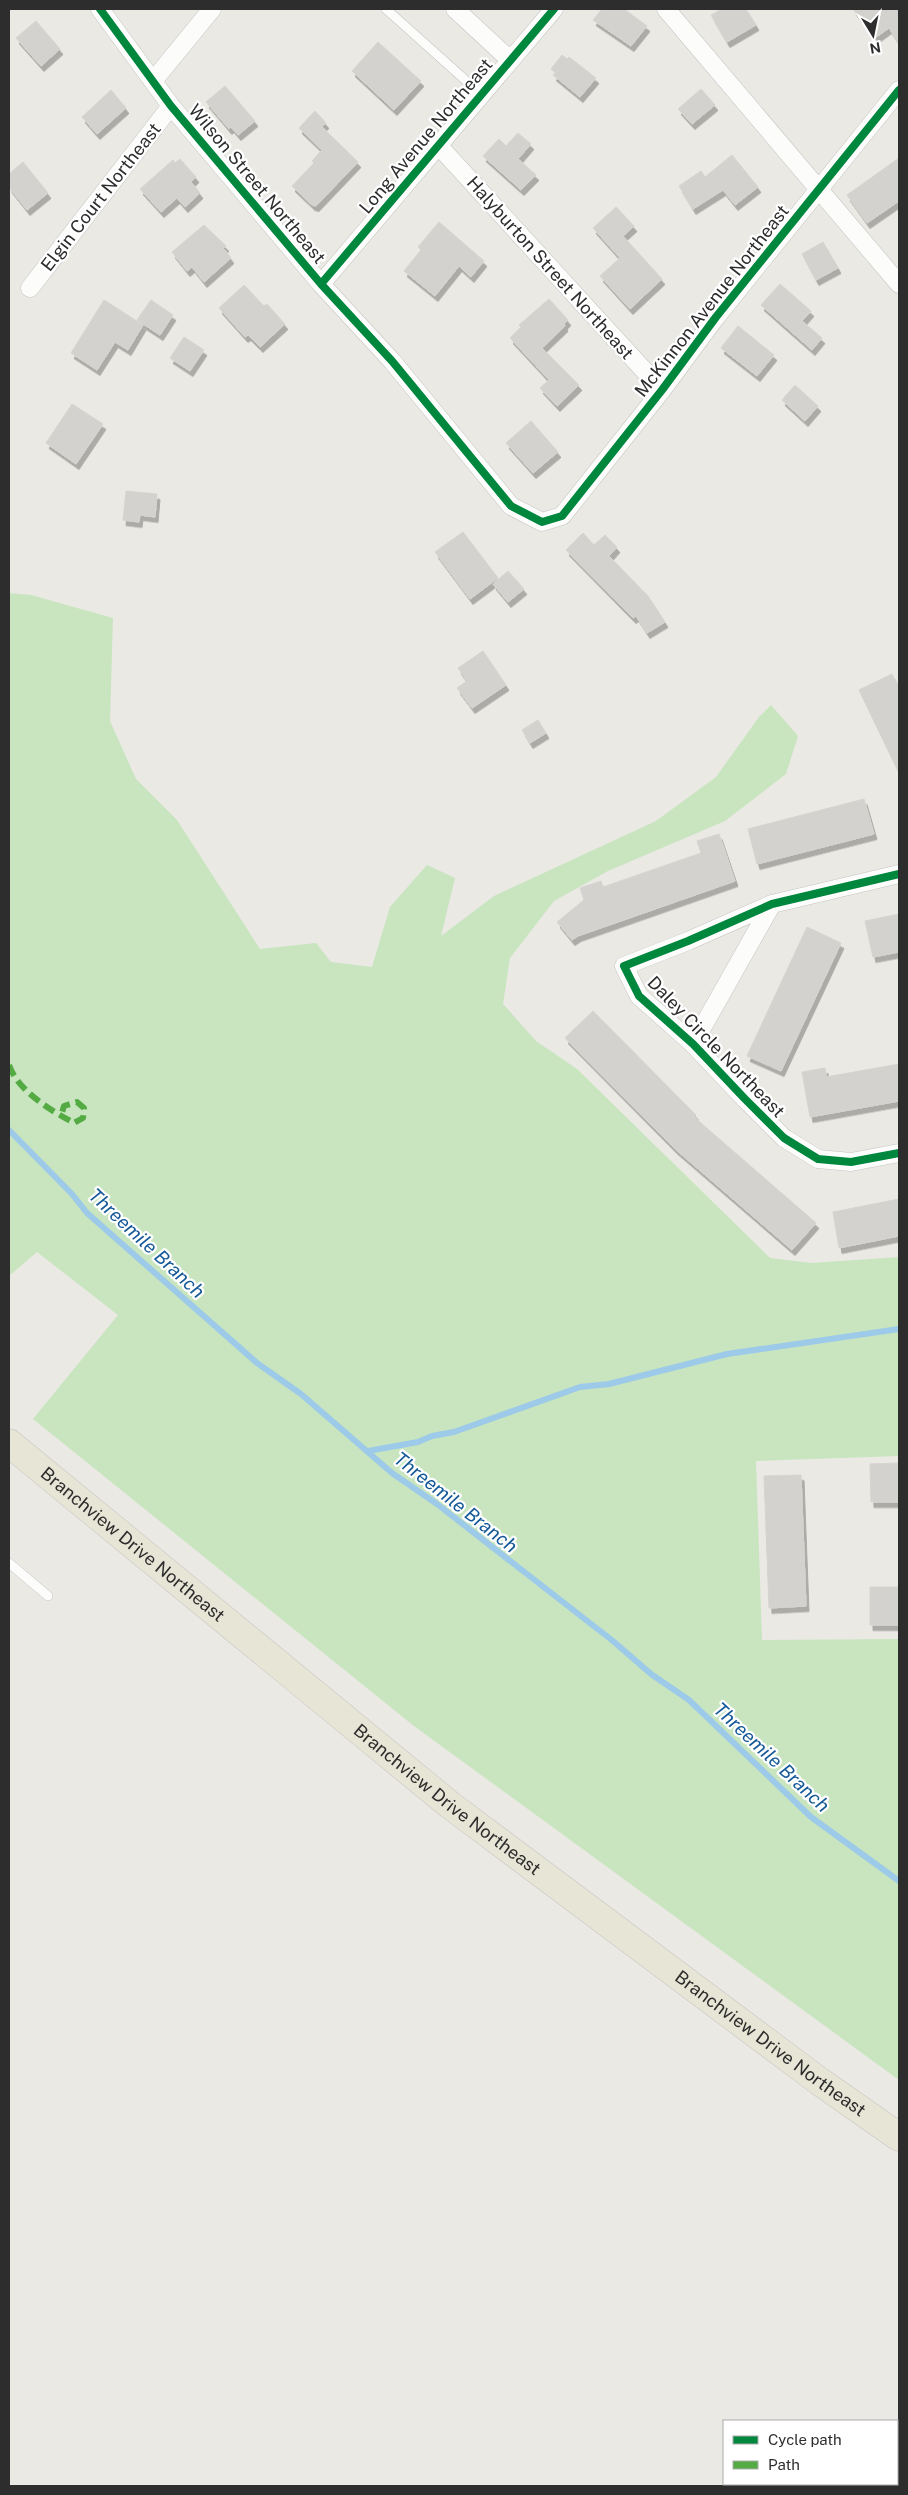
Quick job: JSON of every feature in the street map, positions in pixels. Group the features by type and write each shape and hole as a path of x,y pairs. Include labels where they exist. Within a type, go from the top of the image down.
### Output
{"main road":[{"name":"Branchview Drive Northeast","path":"9,1443 450,1805 819,2082 899,2136"}],"street":[{"name":"Wilson Street Northeast","path":"100,9 171,106 321,284 392,362 511,506 542,522"},
{"path":"153,82 212,9"},
{"path":"455,9 510,60"},
{"name":"Long Avenue Northeast","path":"321,284 554,9"},
{"path":"666,9 899,284"},
{"name":"McKinnon Avenue Northeast","path":"542,522 562,516 662,390 716,317 899,90"},
{"name":"Elgin Court Northeast","path":"30,288 171,106"},
{"name":"Halyburton Street Northeast","path":"438,145 662,390"},
{"name":"Daley Circle Northeast","path":"899,874 772,904 688,941 624,966 639,996 693,1044 784,1138 818,1160 851,1162 899,1153"},
{"path":"693,1044 772,904"}],"lane":[{"path":"386,9 481,94"},
{"path":"9,1563 48,1596"}],"green space":[{"path":"9,593 31,595 113,618 110,721 136,779 177,820 260,949 316,943 331,962 372,967 390,907 427,865 455,878 441,936 494,896 656,821 716,777 759,717 771,705 798,736 786,774 725,821 608,871 554,901 510,958 503,1004 536,1041 577,1069 770,1258 811,1263 899,1257 899,1456 756,1461 762,1640 899,1639 899,2080 414,1726 33,1419 118,1315 37,1252 9,1276"}],"building":[{"path":"602,9 624,9 647,26 631,46 593,20"},
{"path":"722,9 746,9 756,25 727,42 711,15"},
{"path":"853,9 899,9 899,43 889,28 875,38"},
{"path":"36,21 60,49 41,66 16,38"},
{"path":"378,42 421,81 394,110 352,71"},
{"path":"562,55 567,59 569,57 596,78 580,97 553,75 556,73 551,69"},
{"path":"225,86 255,121 238,135 231,127 229,129 206,102"},
{"path":"701,89 715,105 692,124 678,109"},
{"path":"111,90 126,108 97,134 82,117"},
{"path":"315,111 326,123 322,127 358,162 316,206 312,205 292,186 314,163 312,161 322,150 299,128"},
{"path":"518,133 531,144 518,159 536,175 521,190 483,156 499,139 506,146"},
{"path":"732,155 758,187 735,205 723,190 693,209 679,186 701,171 705,177"},
{"path":"899,158 899,201 867,223 847,195"},
{"path":"180,159 196,177 191,182 200,193 185,207 177,198 161,212 140,189 173,160 175,163"},
{"path":"23,162 48,193 27,210 9,187 9,174"},
{"path":"616,207 634,226 623,236 662,279 630,309 600,276 620,258 593,228"},
{"path":"439,222 484,261 471,277 459,266 435,296 404,271 421,250 418,247"},
{"path":"204,225 226,246 223,248 231,258 204,282 192,267 187,271 172,252"},
{"path":"823,242 838,268 816,280 802,254"},
{"path":"780,284 811,311 802,321 822,338 812,350 761,305"},
{"path":"244,285 264,306 267,304 285,324 260,347 248,335 245,337 219,308"},
{"path":"549,299 568,320 564,324 565,326 542,348 579,385 557,406 540,388 549,380 510,338 521,327 519,325"},
{"path":"104,300 143,325 128,350 115,342 97,370 71,353"},
{"path":"151,300 173,315 160,335 137,320"},
{"path":"738,326 774,355 757,376 721,348"},
{"path":"184,337 204,350 190,371 170,358"},
{"path":"795,385 818,406 805,421 782,400"},
{"path":"72,404 103,424 76,464 46,443"},
{"path":"531,421 558,452 533,473 506,443"},
{"path":"126,491 157,494 155,517 140,515 139,522 123,520"},
{"path":"463,532 498,578 470,599 435,552"},
{"path":"583,533 594,545 605,535 617,547 609,556 648,596 665,622 647,633 636,616 633,618 566,550"},
{"path":"508,571 524,589 508,602 493,584"},
{"path":"483,651 506,685 472,708 457,688 467,681 458,668"},
{"path":"892,674 899,688 899,773 859,690"},
{"path":"538,720 546,733 530,743 522,730"},
{"path":"864,799 874,834 757,864 748,829"},
{"path":"719,834 735,881 578,936 572,940 557,922 584,900 580,888 601,881 603,887 701,853 697,841"},
{"path":"899,914 899,952 873,957 865,921"},
{"path":"807,927 841,943 781,1071 747,1056"},
{"path":"593,1011 696,1115 694,1117 816,1223 792,1250 675,1149 565,1038"},
{"path":"899,1064 899,1101 810,1117 802,1072 825,1068 826,1077"},
{"path":"899,1199 899,1236 839,1248 833,1212"},
{"path":"899,1463 899,1502 871,1502 870,1464"},
{"path":"801,1475 806,1606 769,1608 764,1476"},
{"path":"870,1587 899,1587 899,1625 870,1625"}],"waterway":[{"name":"Threemile Branch","path":"9,1130 72,1194 87,1213 257,1363 301,1394 392,1473 437,1504 613,1641 651,1674 689,1700 811,1817 899,1881"},
{"path":"368,1451 418,1442 432,1436 454,1432 580,1387 609,1384 727,1354 899,1329"}],"marked path":[{"path":"9,1065 13,1074 27,1091 45,1106 55,1112 65,1118 74,1123 83,1118 84,1108 77,1102 64,1106 61,1116"}],"cycle path":[{"path":"100,9 171,106 321,284 392,361 511,506 542,522 562,516 662,390 716,317 899,90"},
{"path":"321,284 554,9"},
{"path":"899,874 772,904 688,941 624,966 639,996 693,1044 784,1138 818,1159 851,1162 899,1153"}]}
